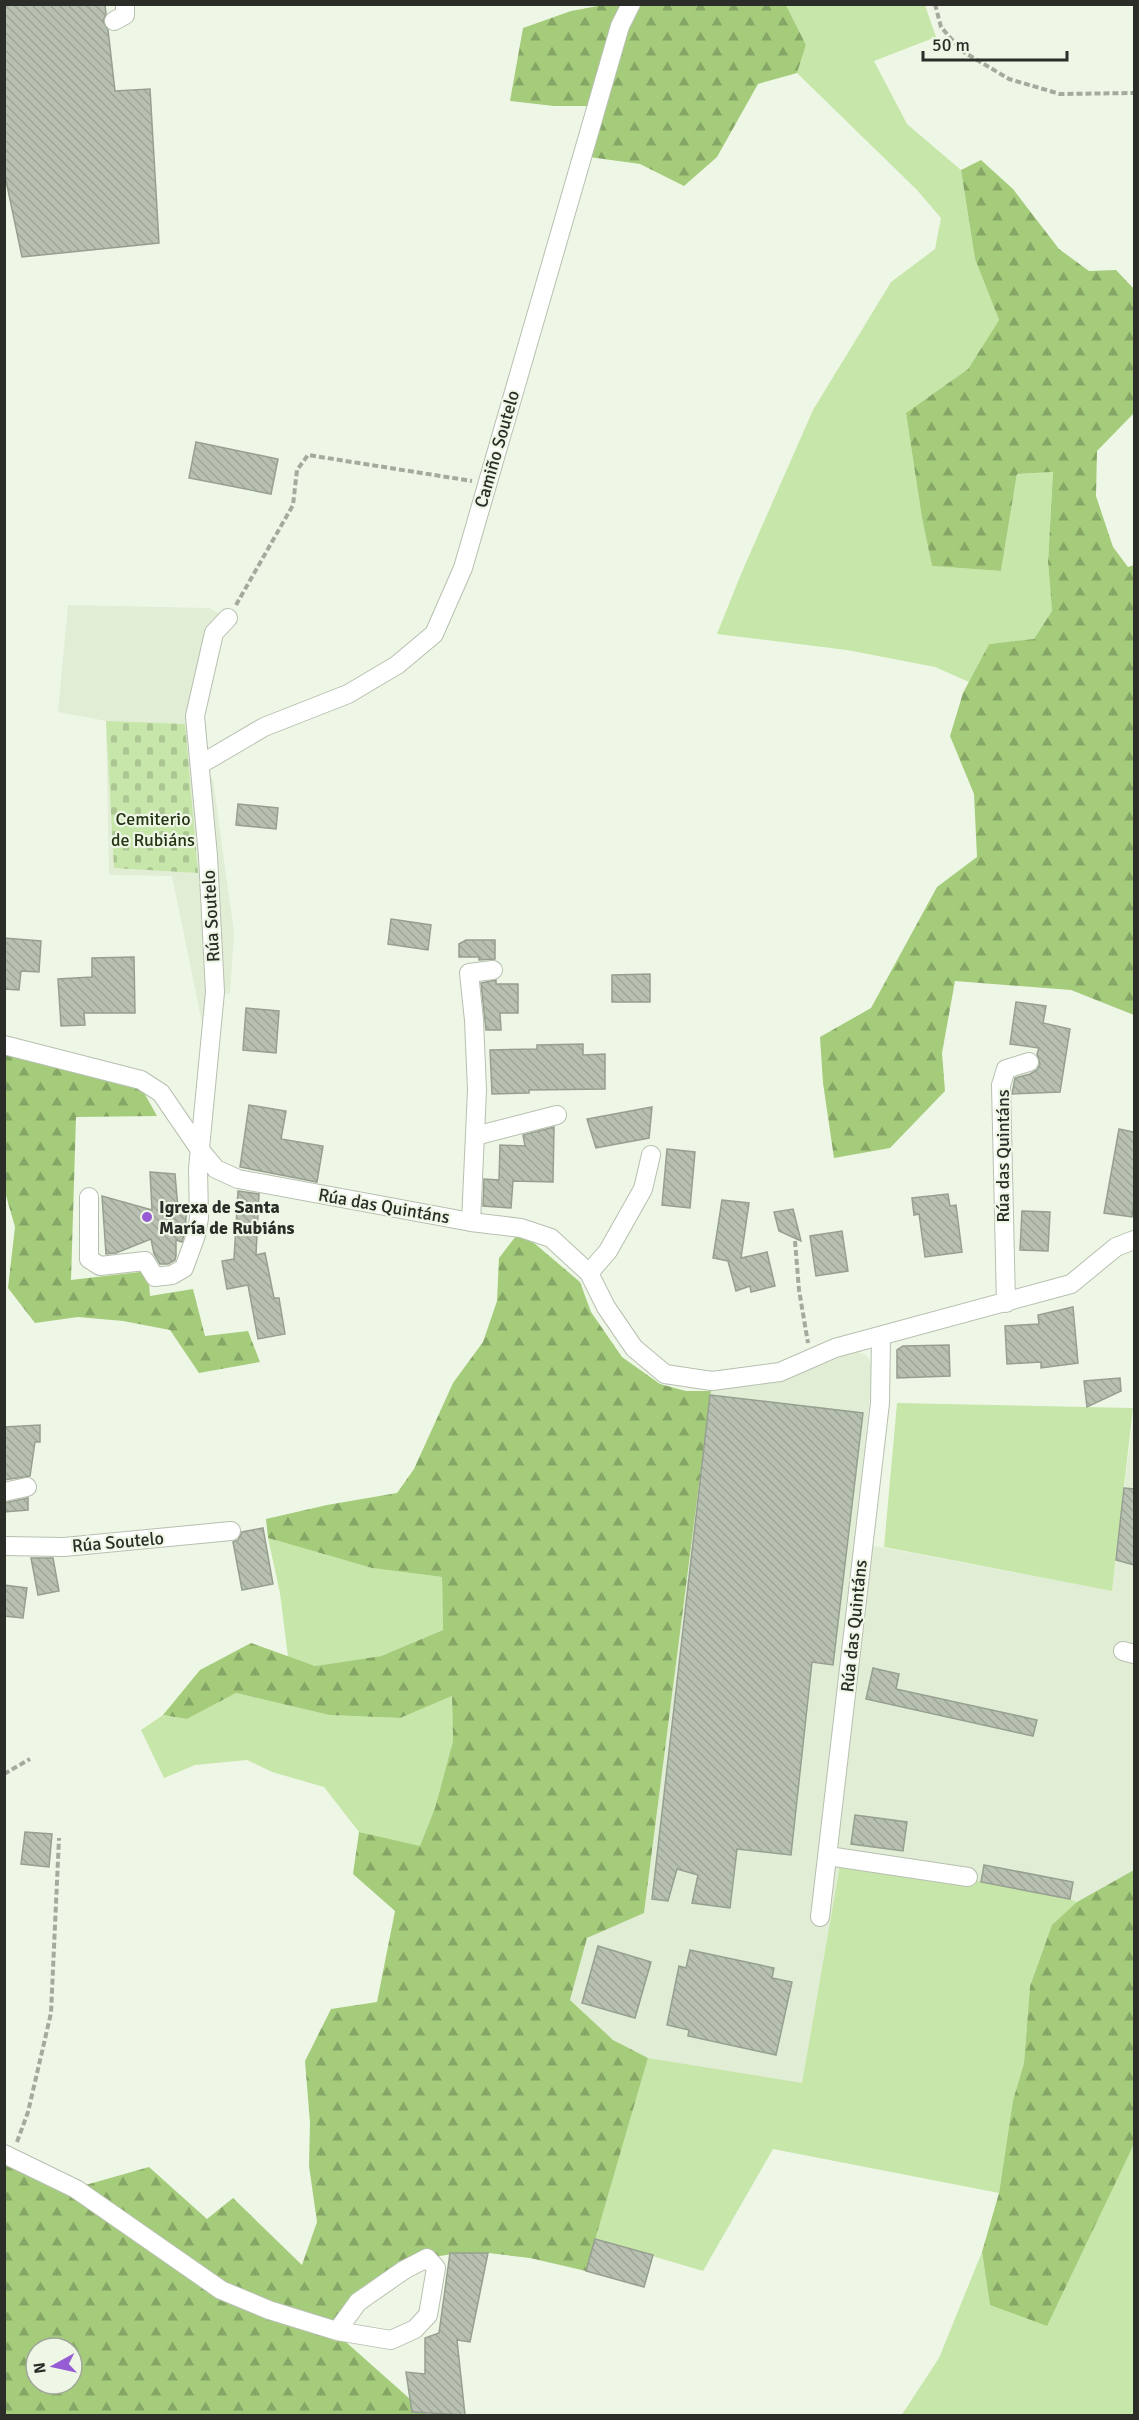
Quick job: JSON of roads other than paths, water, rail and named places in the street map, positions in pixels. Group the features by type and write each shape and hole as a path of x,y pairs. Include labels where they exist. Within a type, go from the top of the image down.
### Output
{"street":[{"path":"114,21 125,15 125,4"},
{"name":"Camiño Soutelo","path":"201,765 264,727 348,694 397,665 434,634 463,568 620,26 631,4"},
{"name":"Rúa Soutelo","path":"89,1197 89,1259 100,1266 145,1261 155,1277 172,1275 184,1268 196,1235 199,1218 200,1150 215,992 201,765 195,716 214,633 228,618"},
{"name":"Rúa das Quintáns","path":"471,1222 477,1090 469,973 493,970"},
{"path":"4,1045 141,1080 161,1093 200,1150"},
{"name":"Rúa das Quintáns","path":"1006,1303 1001,1085 1006,1069 1029,1062"},
{"path":"475,1136 557,1115"},
{"name":"Rúa das Quintáns","path":"200,1150 216,1169 238,1179 471,1222 521,1228 551,1238 589,1273 606,1307 634,1348 665,1374 712,1381 780,1372 835,1348 1071,1284 1116,1247 1134,1240"},
{"path":"589,1273 608,1251 643,1189 651,1155"},
{"name":"Rúa das Quintáns","path":"820,1917 880,1403 881,1336"},
{"path":"4,1492 27,1487"},
{"name":"Rúa Soutelo","path":"4,1546 64,1547 231,1531"},
{"path":"828,1856 968,1877"},
{"path":"8,2155 76,2189 221,2290 269,2310 337,2331 391,2340 415,2329 428,2315 435,2268 427,2258 404,2270 358,2302 337,2331"}],"place":[{"name":"Igrexa de Santa María de Rubiáns","path":"147,1217"}],"park label":[{"name":"Cemiterio de Rubiáns","path":"153,829"}]}
